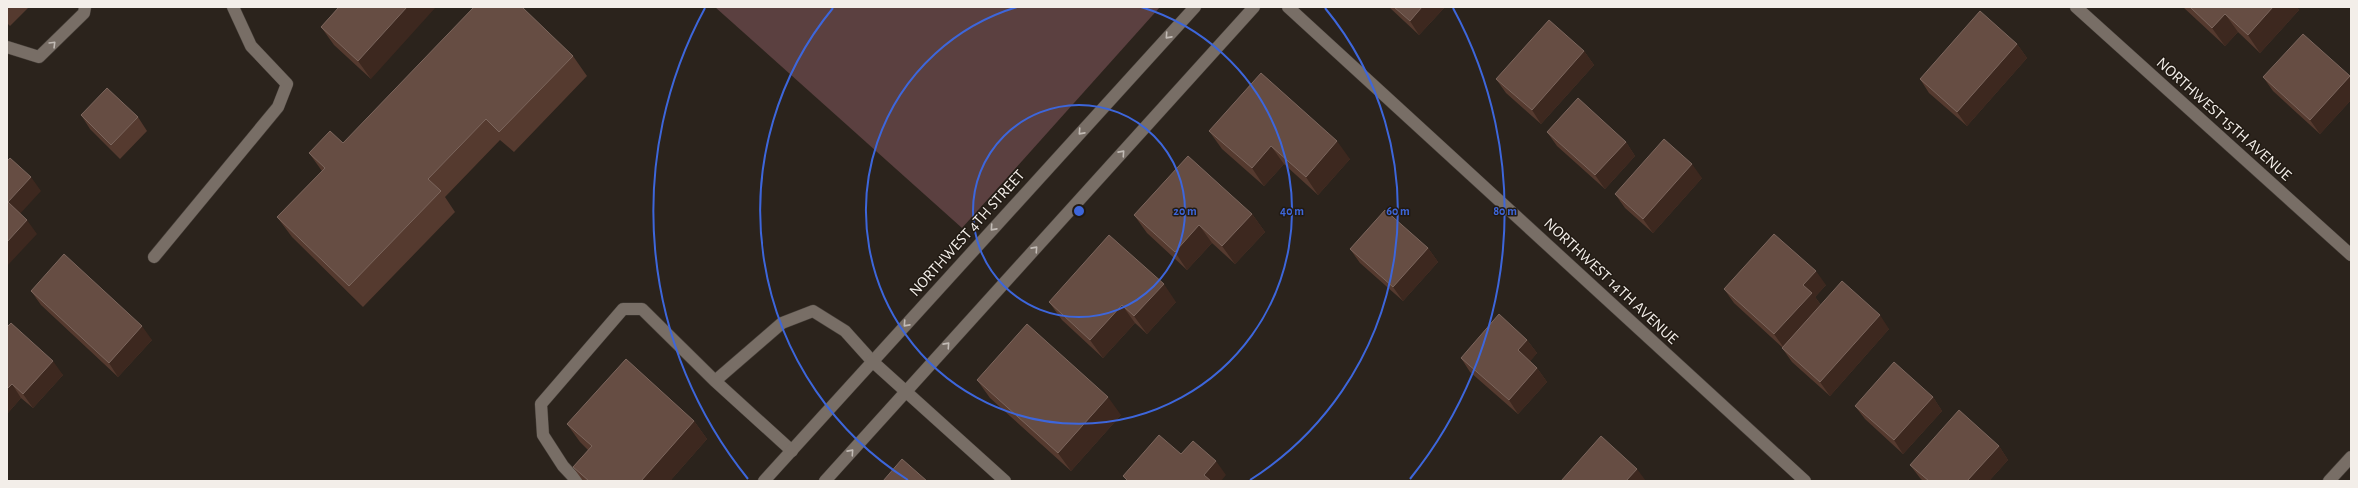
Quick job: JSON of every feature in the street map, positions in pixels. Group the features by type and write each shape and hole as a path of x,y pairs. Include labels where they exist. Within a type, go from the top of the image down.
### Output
{"street":[{"path":"7,47 39,57 84,13 85,7"},
{"path":"154,257 278,107 287,84 251,46 233,7"},
{"name":"NORTHWEST 4TH STREET","path":"764,481 1195,7"},
{"path":"825,481 1254,7"},
{"name":"NORTHWEST 14TH AVENUE","path":"1288,7 1805,481"},
{"name":"NORTHWEST 15TH AVENUE","path":"2076,7 2351,255"},
{"path":"577,481 563,466 543,434 541,404 623,309 642,309 715,381 792,451"},
{"path":"715,381 782,323 813,311 845,330 872,361 1005,481"},
{"path":"2329,481 2351,457"}],"shaded area":[{"path":"715,7 1160,7 962,228"}],"building":[{"path":"339,7 407,7 358,61 321,27"},
{"path":"474,7 522,7 573,56 499,132 486,119 428,179 441,191 349,286 277,217 325,168 309,153 330,131 343,143"},
{"path":"1394,7 1422,7 1410,21"},
{"path":"2190,7 2273,7 2248,35 2225,14 2212,28"},
{"path":"1980,11 2017,44 1957,112 1920,79"},
{"path":"1549,20 1584,51 1532,110 1496,79"},
{"path":"2303,34 2350,76 2310,120 2263,77"},
{"path":"1261,73 1337,141 1306,177 1271,146 1252,168 1209,131"},
{"path":"107,88 138,117 111,145 81,115"},
{"path":"1578,98 1626,142 1595,175 1547,132"},
{"path":"1664,139 1692,164 1643,219 1615,194"},
{"path":"1188,156 1252,214 1222,246 1199,225 1175,252 1134,215"},
{"path":"10,158 31,177 8,202 27,220 7,242 7,161"},
{"path":"1385,210 1428,248 1393,287 1350,249"},
{"path":"1774,234 1816,271 1803,285 1812,293 1774,334 1724,289"},
{"path":"1109,235 1164,284 1134,316 1122,305 1090,340 1049,302"},
{"path":"64,254 142,326 109,363 31,291"},
{"path":"1842,281 1880,315 1820,382 1782,348"},
{"path":"1499,314 1527,340 1518,350 1537,368 1509,400 1461,358"},
{"path":"11,323 53,361 23,394 12,384 7,389 7,327"},
{"path":"1027,324 1108,397 1058,453 977,380"},
{"path":"626,359 694,421 641,481 589,481 573,467 592,446 567,424"},
{"path":"1894,362 1933,397 1894,440 1855,406"},
{"path":"1959,410 1999,446 1967,481 1929,481 1910,465"},
{"path":"1159,435 1181,454 1193,441 1216,461 1204,475 1211,481 1128,481 1123,476"},
{"path":"1601,436 1637,469 1626,481 1561,481"},
{"path":"902,459 927,481 883,481"}]}
